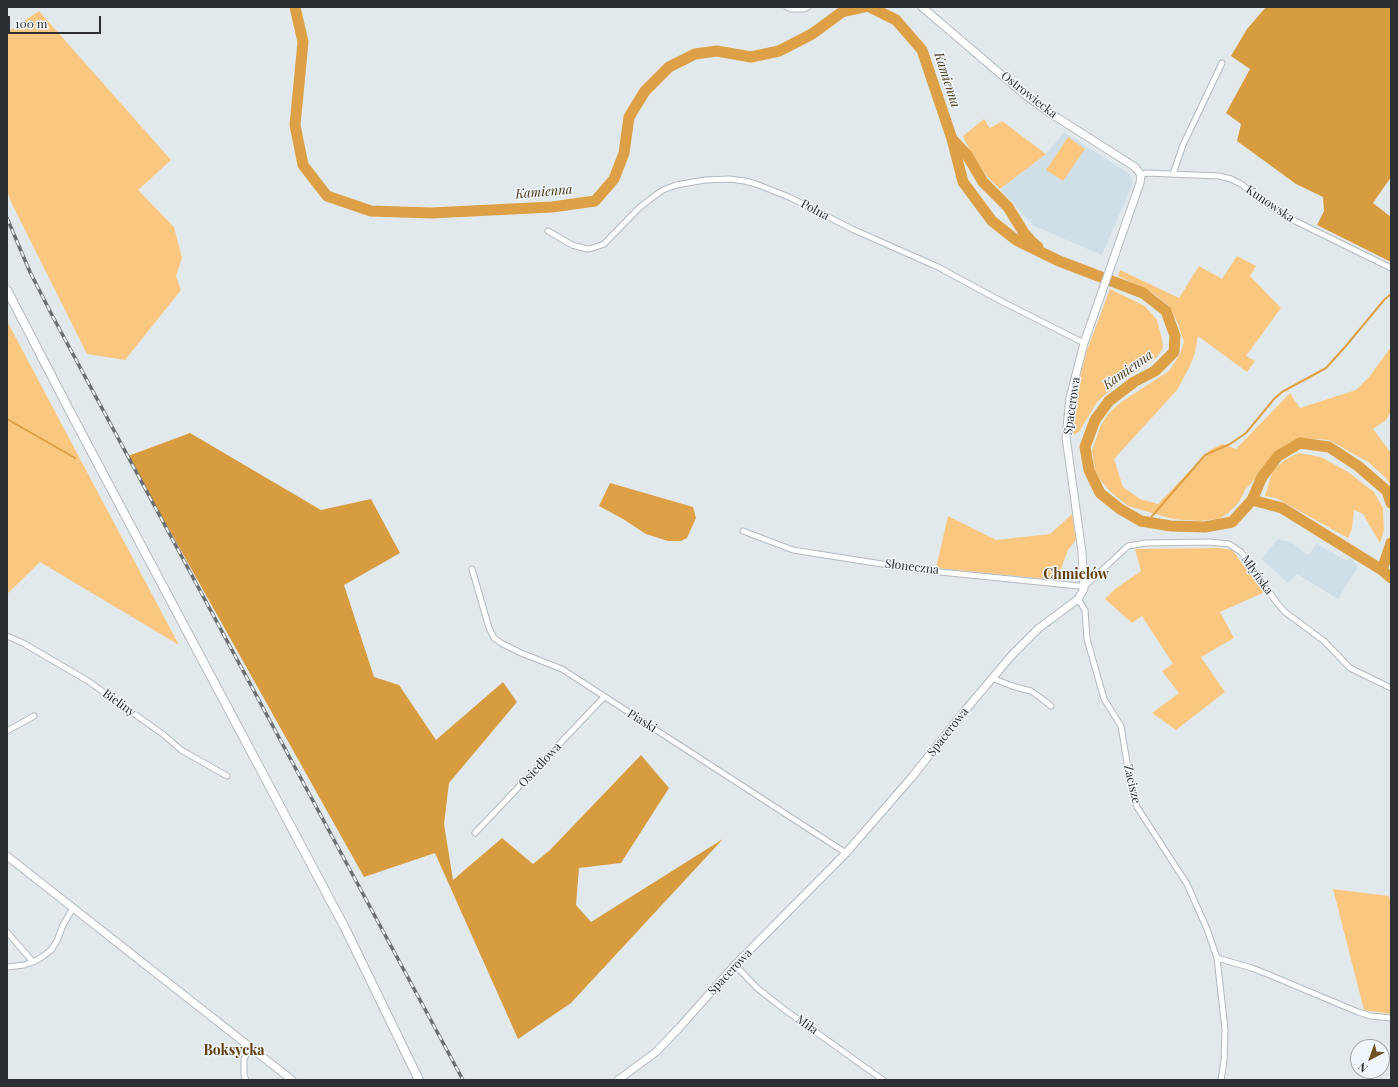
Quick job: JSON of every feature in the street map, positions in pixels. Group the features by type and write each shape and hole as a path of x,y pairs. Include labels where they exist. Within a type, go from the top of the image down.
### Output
{"main road":[{"path":"7,290 71,415 345,928 375,988 416,1080"},
{"path":"401,1044 420,1080"}],"street":[{"path":"787,7 791,9 804,9 808,7"},
{"name":"Ostrowiecka","path":"922,7 1024,94 1050,113 1135,167 1141,175"},
{"path":"1173,174 1183,145 1222,63"},
{"name":"Kunowska","path":"1141,175 1146,173 1219,176 1231,179 1287,217 1391,268"},
{"name":"Spacerowa","path":"618,1080 656,1052 735,965 846,853 916,772 962,714 1012,655 1039,628 1078,599 1084,589 1082,552 1066,437 1070,398 1084,343 1140,183 1141,175"},
{"name":"Polna","path":"548,231 572,245 587,249 593,248 604,244 639,208 663,190 676,185 705,180 729,179 744,181 789,197 857,232 938,267 1084,343"},
{"name":"Słoneczna","path":"743,531 793,550 920,570 1085,586"},
{"name":"Młyńska","path":"1085,586 1128,546 1146,543 1210,542 1229,544 1241,552 1287,614 1324,641 1350,668 1391,688"},
{"name":"Piaski","path":"472,569 489,628 494,638 501,644 562,669 846,853"},
{"name":"Zacisze","path":"1078,599 1085,610 1087,639 1104,699 1121,726 1129,775 1137,807 1187,884 1207,929 1217,958 1225,1036 1224,1061 1221,1080"},
{"name":"Bieliny","path":"7,636 88,681 164,735 181,750 227,776"},
{"path":"992,678 1012,686 1031,691 1052,706"},
{"name":"Osiedlowa","path":"475,833 604,697"},
{"path":"7,731 34,716"},
{"path":"7,856 292,1080"},
{"path":"7,967 24,965 33,962 51,950 73,908"},
{"path":"7,932 33,962"},
{"path":"1217,958 1259,971 1358,1012 1371,1016 1391,1018"},
{"name":"Miła","path":"735,965 757,988 785,1010 883,1080"},
{"path":"246,1080 244,1075 244,1059 250,1047"}],"shaded area":[{"path":"1266,7 1391,7 1391,177 1373,203 1391,217 1391,262 1317,225 1324,211 1323,197 1296,184 1237,141 1241,124 1226,113 1250,69 1231,56 1247,29"},
{"path":"39,11 171,160 138,190 174,227 182,258 176,276 181,290 125,360 87,354 12,204 7,191 7,28 9,31"},
{"path":"984,119 990,128 1002,121 1046,154 1000,189 985,174 969,149 963,136"},
{"path":"1064,132 1130,174 1133,183 1102,255 1034,226 1000,189 1046,154"},
{"path":"1068,137 1085,149 1063,181 1046,170"},
{"path":"1237,256 1256,266 1250,276 1281,308 1246,356 1255,361 1247,372 1198,336 1195,353 1190,366 1177,390 1114,459 1123,487 1140,499 1158,504 1210,450 1222,444 1236,449 1290,393 1300,408 1356,390 1369,377 1391,347 1391,412 1386,420 1373,429 1391,453 1391,486 1386,478 1368,462 1329,440 1298,438 1282,448 1245,490 1239,502 1228,513 1219,519 1200,521 1173,519 1128,506 1113,494 1100,480 1095,469 1092,451 1100,427 1108,414 1120,403 1169,371 1180,354 1184,342 1178,324 1169,306 1153,293 1118,276 1120,270 1179,298 1199,266 1222,279"},
{"path":"1110,289 1145,306 1157,320 1163,348 1157,357 1116,385 1097,402 1079,432 1073,435 1073,418 1078,385 1087,350"},
{"path":"7,321 179,645 40,562 7,594"},
{"path":"190,433 321,510 371,499 400,553 344,585 374,677 399,685 436,740 503,682 517,702 449,783 444,824 453,880 502,838 533,864 550,850 641,755 669,788 621,863 579,868 576,905 591,922 723,839 571,1003 518,1039 435,853 364,877 128,456"},
{"path":"1299,453 1321,457 1348,472 1374,492 1383,508 1384,530 1380,543 1363,514 1354,510 1352,529 1348,538 1276,498 1265,496 1273,470 1286,459"},
{"path":"610,483 693,507 696,518 687,538 681,541 668,541 646,534 599,506"},
{"path":"1072,514 1076,540 1068,550 1057,580 936,568 948,516 996,540 1050,534"},
{"path":"1278,539 1290,541 1306,554 1310,554 1316,543 1347,561 1350,557 1355,559 1353,563 1358,566 1338,599 1297,574 1288,583 1261,559"},
{"path":"1220,548 1232,550 1265,592 1220,612 1234,638 1201,657 1225,692 1176,730 1152,713 1179,693 1162,671 1173,664 1142,616 1132,623 1105,599 1115,589 1141,571 1135,549"},
{"path":"1333,889 1389,896 1391,904 1391,1014 1364,1010"}],"waterway":[{"name":"Kamienna","path":"295,7 303,42 295,125 303,165 327,196 371,211 431,213 552,207 595,201 614,179 624,153 629,117 645,91 669,67 695,54 717,51 751,57 779,51 812,34 842,12 865,7"},
{"name":"Kamienna","path":"870,7 896,20 922,50 952,139 963,182 992,221 1016,240 1059,261 1143,293 1166,311 1175,336 1174,352 1155,371 1134,382 1109,401 1095,420 1085,447 1089,470 1100,493 1120,509 1141,521 1171,526 1205,527 1232,522 1252,500 1282,508 1382,570 1391,578"},
{"name":"Kamienna","path":"953,140 967,155 983,182 1008,207 1024,233 1038,247"},
{"path":"1147,522 1205,455 1230,444 1246,433 1274,399 1282,392 1326,368 1384,300 1391,294"},
{"path":"7,419 75,458"},
{"name":"Kamienna","path":"1252,500 1262,477 1278,456 1300,443 1329,447 1358,466 1387,491 1391,503"},
{"name":"Kamienna","path":"1382,570 1391,543"}],"railway":[{"path":"7,218 30,272 53,317 463,1080"}],"district":[{"name":"Chmielów","path":"1076,575"},
{"name":"Boksycka","path":"234,1051"}]}
